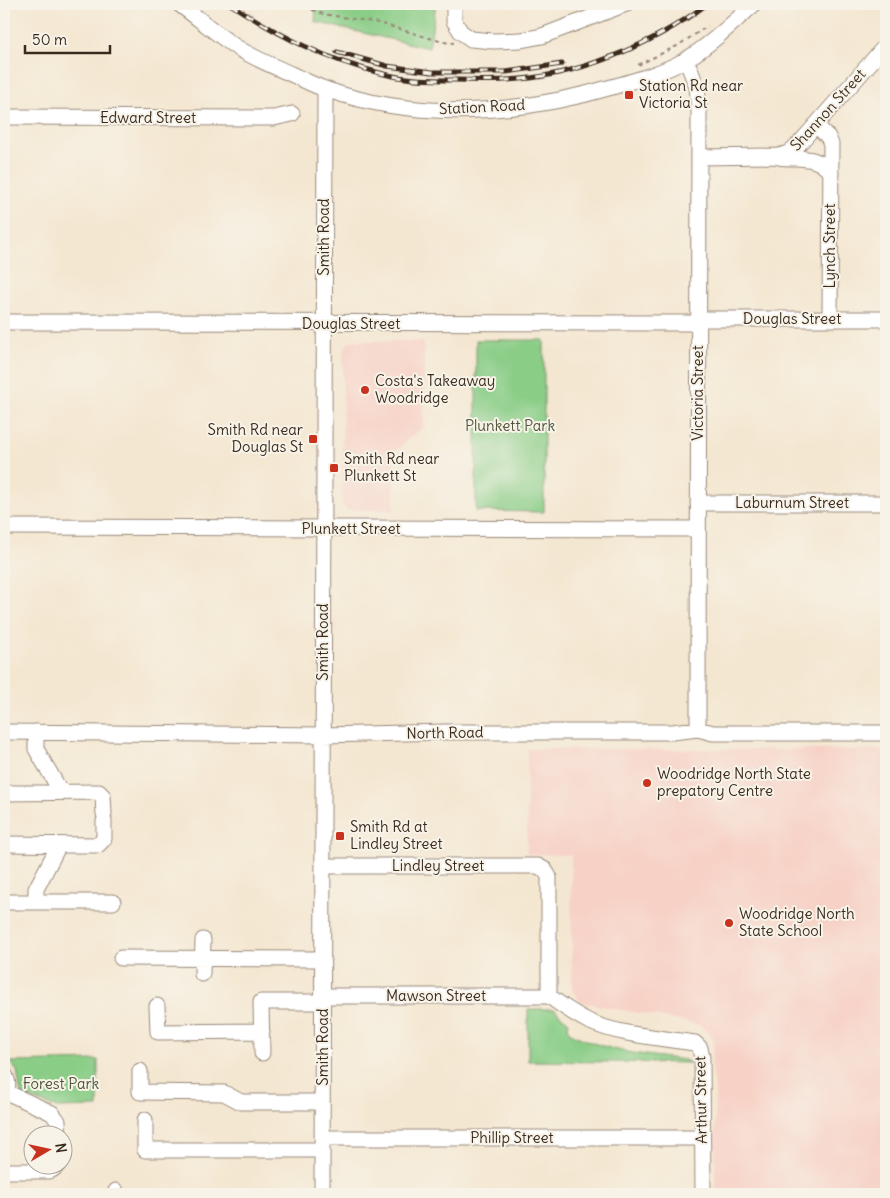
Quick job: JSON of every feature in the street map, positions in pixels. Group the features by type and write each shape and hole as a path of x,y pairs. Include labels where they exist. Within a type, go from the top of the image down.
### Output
{"street":[{"name":"Station Road","path":"178,4 234,46 261,61 325,89 406,108 450,112 485,110 564,100 631,82 686,59 710,42 754,4"},
{"path":"454,4 454,21 465,34 471,39 493,41 520,40 542,36 619,5"},
{"name":"Shannon Street","path":"700,157 775,157 793,150 886,45"},
{"name":"Victoria Street","path":"686,59 697,87 700,157 698,729"},
{"name":"Smith Road","path":"322,1194 325,89"},
{"name":"Lynch Street","path":"830,319 831,117 837,102"},
{"name":"Edward Street","path":"4,118 274,118 292,114"},
{"path":"812,129 828,137 831,145"},
{"name":"Lynch Street","path":"812,129 824,149 831,172"},
{"path":"775,157 814,160 824,165 831,172"},
{"name":"Douglas Street","path":"4,322 324,324 886,319"},
{"name":"Laburnum Street","path":"698,503 886,503"},
{"name":"Plunkett Street","path":"4,527 698,529"},
{"name":"North Road","path":"4,732 323,735 447,732 672,732 698,729 713,733 886,733"},
{"path":"36,732 36,748 61,792"},
{"path":"8,797 61,792 99,792 103,796 104,818 104,839 98,845 59,845 8,839"},
{"path":"36,902 36,889 59,845"},
{"name":"Lindley Street","path":"323,866 538,866 545,870 549,877 549,996"},
{"path":"4,902 113,902"},
{"path":"202,974 203,940"},
{"path":"121,958 322,959"},
{"name":"Mawson Street","path":"262,1031 261,1002 323,999 549,996"},
{"name":"Arthur Street","path":"549,996 568,1010 590,1022 634,1034 695,1043 700,1048 702,1058 703,1194"},
{"path":"157,1006 158,1032 262,1031 262,1053"},
{"path":"140,1071 140,1092 224,1093 241,1102 322,1102"},
{"path":"4,1073 8,1083 5,1093 52,1113 58,1121 58,1126"},
{"name":"Phillip Street","path":"145,1120 145,1150 322,1144 702,1138"},
{"path":"4,1171 22,1171"}],"path":[{"path":"297,4 323,14 379,23 443,42 464,44 465,34"},
{"path":"636,66 677,46 709,25"}],"shaded area":[{"path":"350,341 424,341 424,426 394,452 394,510 348,510 342,505 343,351"},
{"name":"Woodridge North State School","path":"527,749 886,750 886,1194 715,1194 715,1090 711,1061 714,1040 700,1025 581,1002 572,991 571,855 527,854"}],"green space":[{"path":"316,4 436,4 429,48 315,22"},
{"name":"Plunkett Park","path":"476,340 544,340 544,512 476,511"},
{"path":"528,1009 555,1009 569,1022 569,1032 597,1044 626,1052 685,1060 690,1063 528,1061"},
{"name":"Forest Park","path":"98,1060 98,1107 57,1108 21,1095 17,1071 10,1062"}],"railway":[{"path":"230,4 285,37 342,62 392,76 428,80 531,78 585,66 638,46 686,19 707,4"},
{"path":"337,52 387,66 432,72 506,72 562,64"}],"place":[{"name":"Station Rd near Victoria St","path":"629,95"},
{"name":"Costa's Takeaway Woodridge","path":"365,390"},
{"name":"Smith Rd near Douglas St","path":"313,439"},
{"name":"Smith Rd near Plunkett St","path":"334,468"},
{"name":"Woodridge North State prepatory Centre","path":"647,783"},
{"name":"Smith Rd at Lindley Street","path":"340,836"},
{"name":"Woodridge North State School","path":"729,923"}]}
